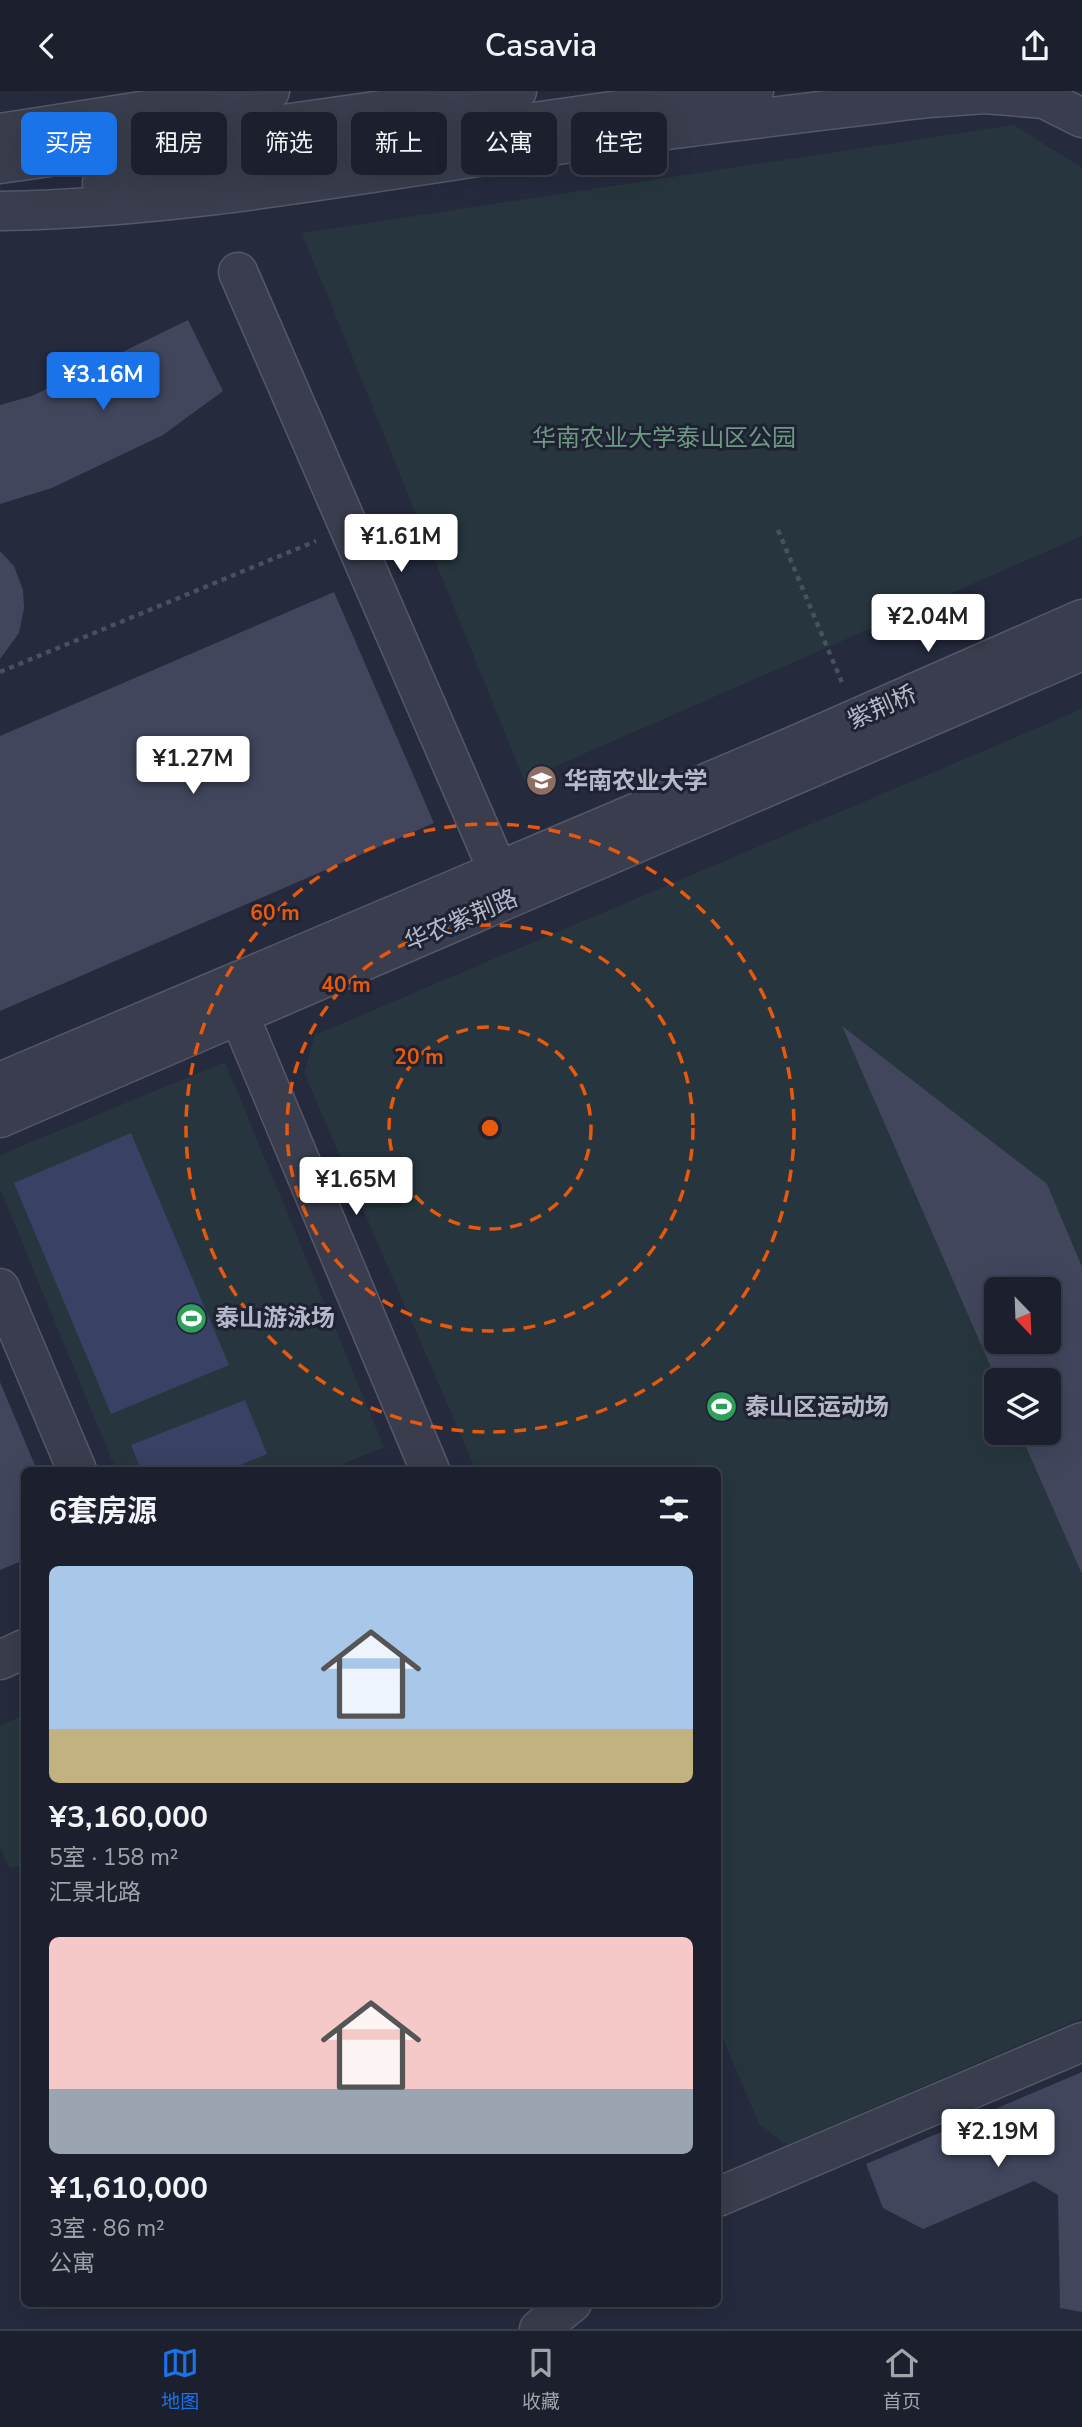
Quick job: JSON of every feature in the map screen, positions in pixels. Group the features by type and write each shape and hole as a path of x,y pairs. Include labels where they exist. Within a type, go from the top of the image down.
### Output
{"street":[{"path":"0,133 270,91"},
{"path":"447,114 517,91"},
{"path":"447,120 754,91"},
{"path":"0,211 86,209 190,198 557,145 929,98 985,94 1044,99 1082,118"},
{"path":"0,165 351,129"},
{"path":"0,199 351,135"},
{"path":"238,272 505,885"},
{"name":"紫荆桥","path":"802,758 857,718 1082,619"},
{"name":"紫荆桥","path":"802,758 1082,651"},
{"name":"华农紫荆路","path":"0,1082 233,1000 802,758"},
{"path":"233,1000 429,1467"},
{"name":"华农紫荆路","path":"0,1118 233,1000"},
{"path":"0,1288 76,1467"},
{"path":"0,1660 21,1650"},
{"path":"721,2189 1082,2042"},
{"path":"539,2329 567,2307"}],"path":[{"path":"0,672 349,527"},
{"path":"778,530 857,718"}],"green space":[{"name":"华南农业大学泰山区公园","path":"1014,125 1082,168 1082,536 524,780 302,233"},
{"name":"泰山区运动场","path":"1082,709 1082,2018 787,2145 759,2124 721,2034 721,1467 475,1467 304,1073 315,1035"},
{"name":"泰山游泳场","path":"225,1062 384,1447 335,1467 115,1467 0,1189 0,1155"},
{"path":"21,1716 21,1864 10,1869 0,1847 0,1726"}],"water":[{"path":"131,1133 229,1365 111,1414 14,1183"},
{"path":"245,1400 267,1454 235,1467 140,1467 131,1445"}],"building":[{"path":"188,320 223,391 163,435 52,488 0,504 0,405 32,396"},
{"path":"0,551 14,566 23,590 24,608 19,633 0,659"},
{"path":"334,592 434,823 0,1011 0,736"},
{"path":"842,1026 1047,1184 1082,1267 1082,1574 1025,1445 1061,1445 1061,1368 991,1368 986,1355 1061,1354 1061,1277 984,1277 984,1351"},
{"path":"0,1382 36,1467 21,1467 21,1561 0,1570"},
{"path":"1082,2072 1082,2312 1060,2308 1058,2195 1034,2181 923,2229 883,2208 866,2164"}],"place":[{"name":"华南农业大学","path":"541,781"},
{"name":"泰山游泳场","path":"192,1318"},
{"name":"泰山区运动场","path":"722,1407"}]}
